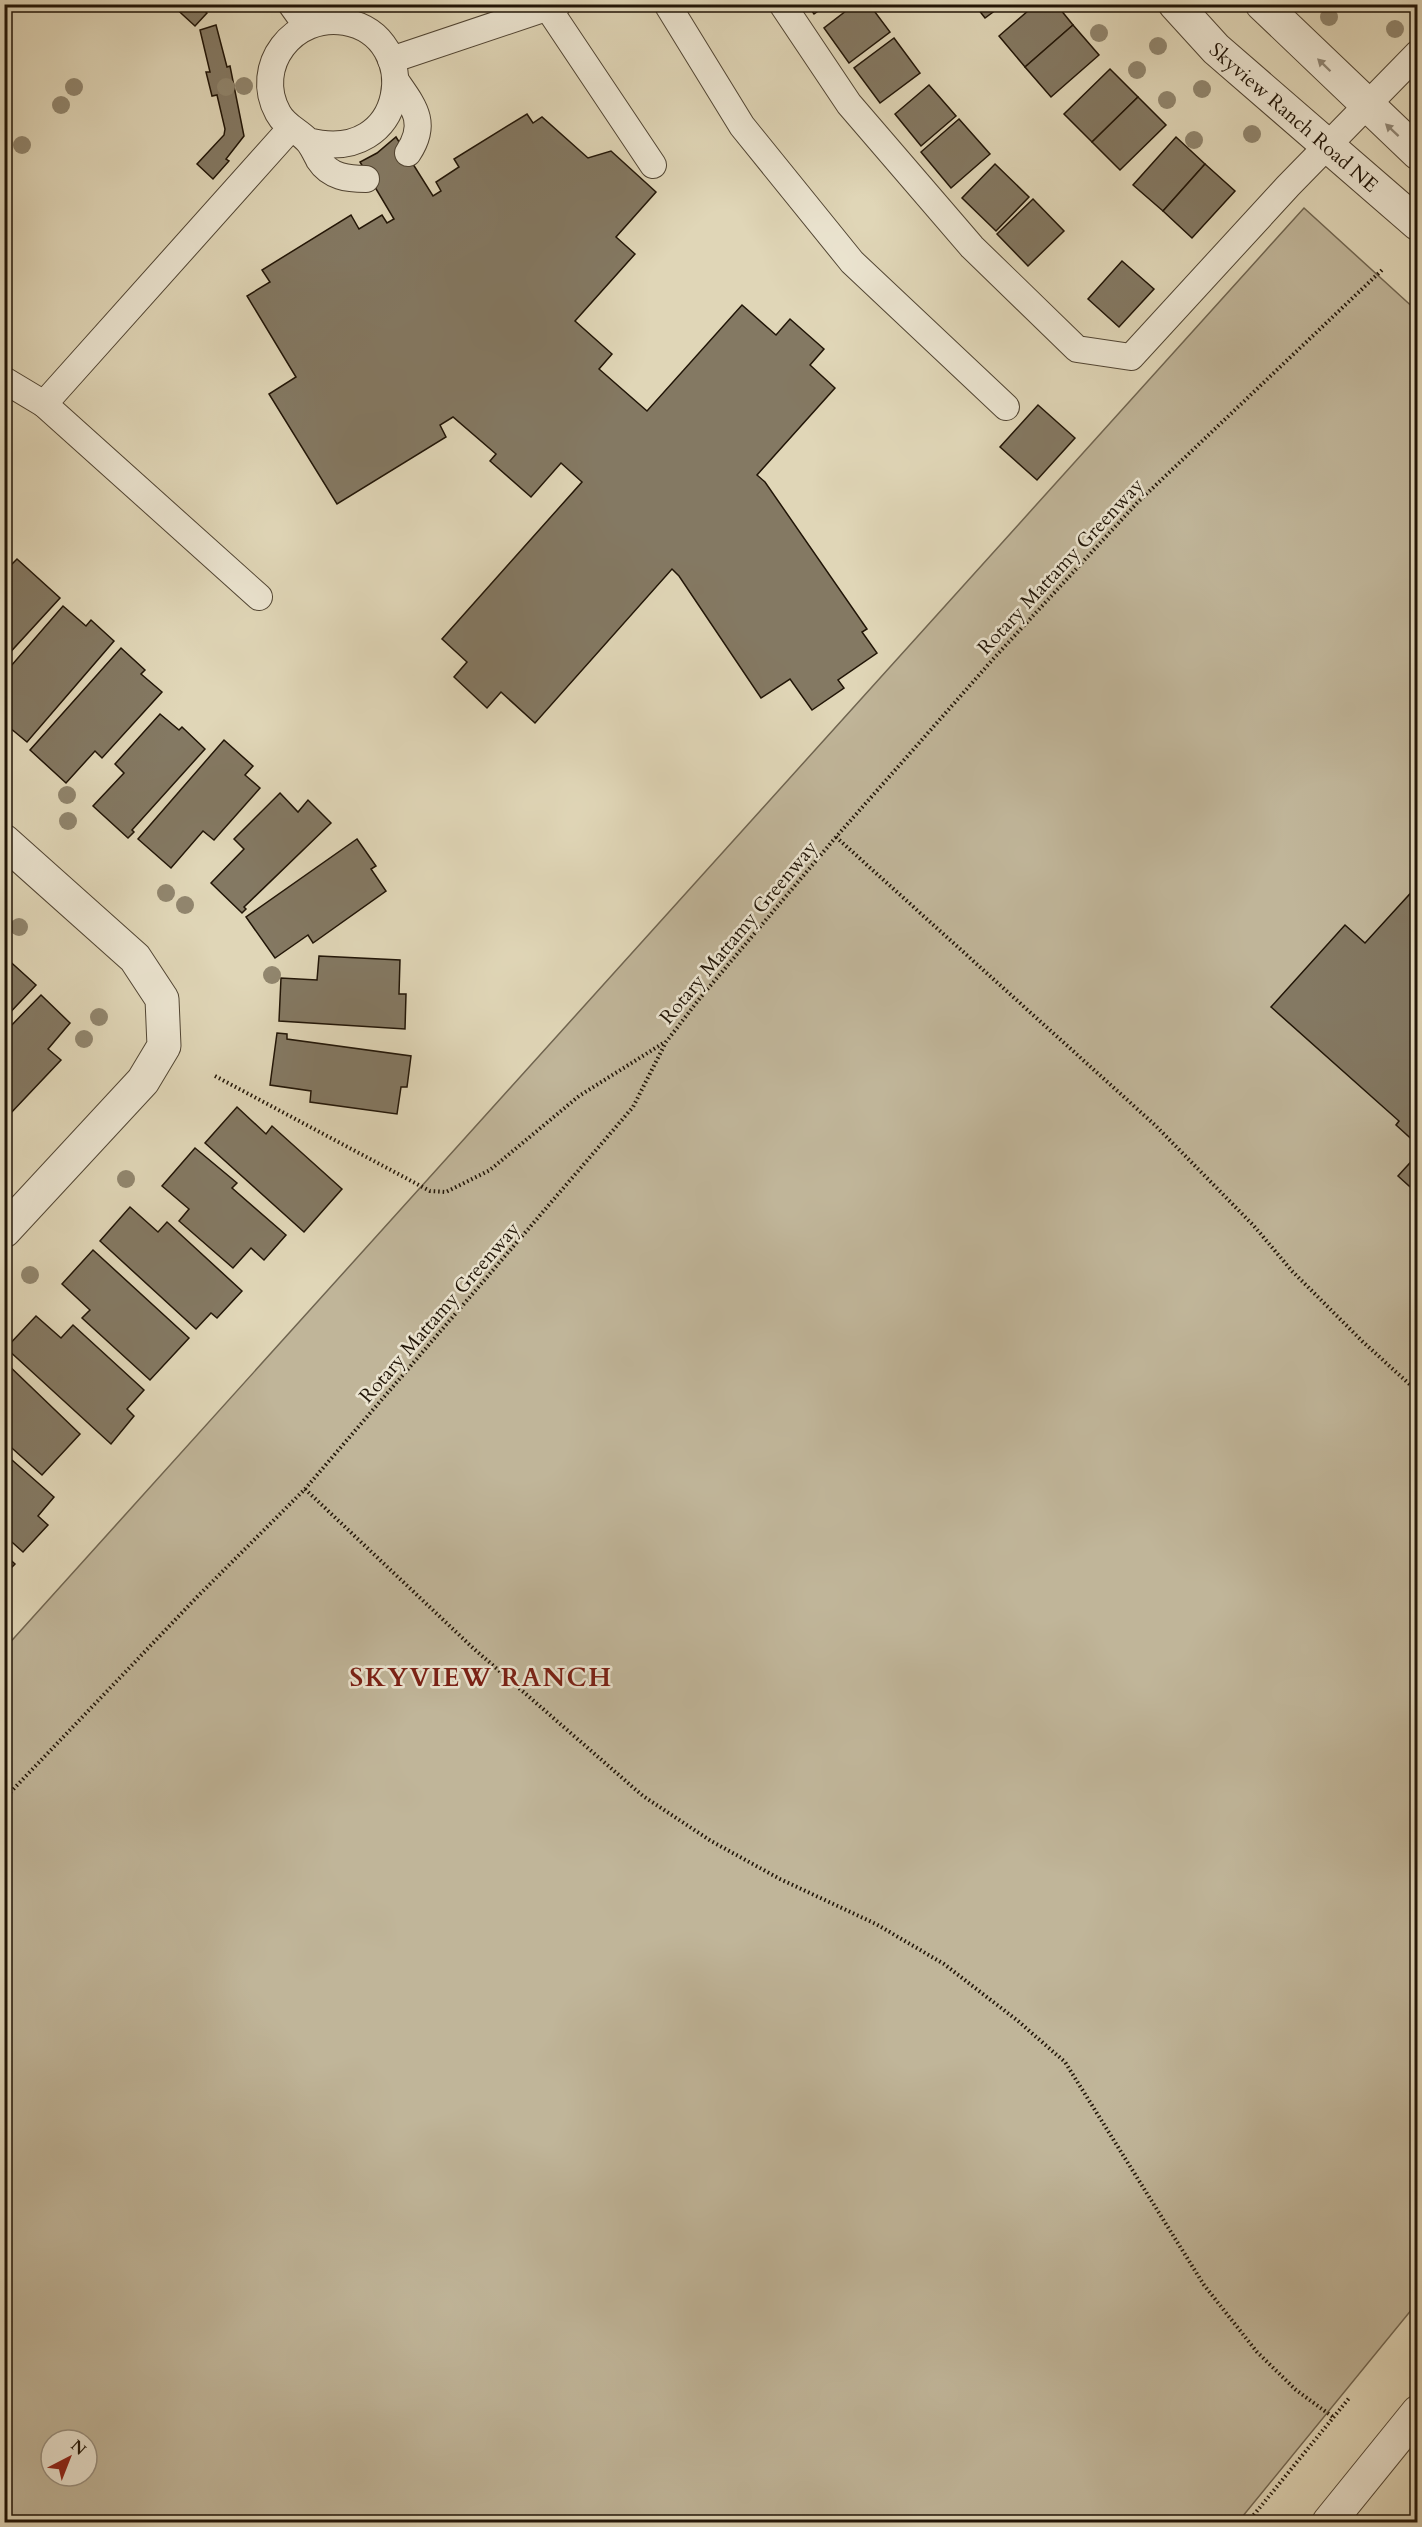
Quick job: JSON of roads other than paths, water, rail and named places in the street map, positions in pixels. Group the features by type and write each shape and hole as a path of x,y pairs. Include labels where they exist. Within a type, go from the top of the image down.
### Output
{"street":[{"name":"Skyview Ranch Road NE","path":"1175,4 1216,49 1418,224"},
{"path":"1262,4 1366,106 1418,153"},
{"path":"4,841 135,958 162,999 164,1046 143,1081 4,1231"},
{"path":"1329,2523 1418,2412"}],"lane":[{"path":"291,4 306,25"},
{"path":"667,4 742,126 852,262 1006,407"},
{"path":"782,4 849,104 972,247 1077,349 1131,357 1326,146 1410,60"},
{"path":"394,71 553,6 653,165"},
{"path":"366,179 345,179 324,167 277,112 271,92 271,71 279,52 290,37 306,25 327,21 347,22 365,30 381,42 394,71 418,113 417,140 408,153"},
{"path":"299,135 328,146 349,144 368,135 383,121 393,102 394,71"},
{"path":"44,404 299,135"},
{"path":"4,380 44,404 259,597"}],"district":[{"name":"SKYVIEW RANCH","path":"481,1677"}]}
